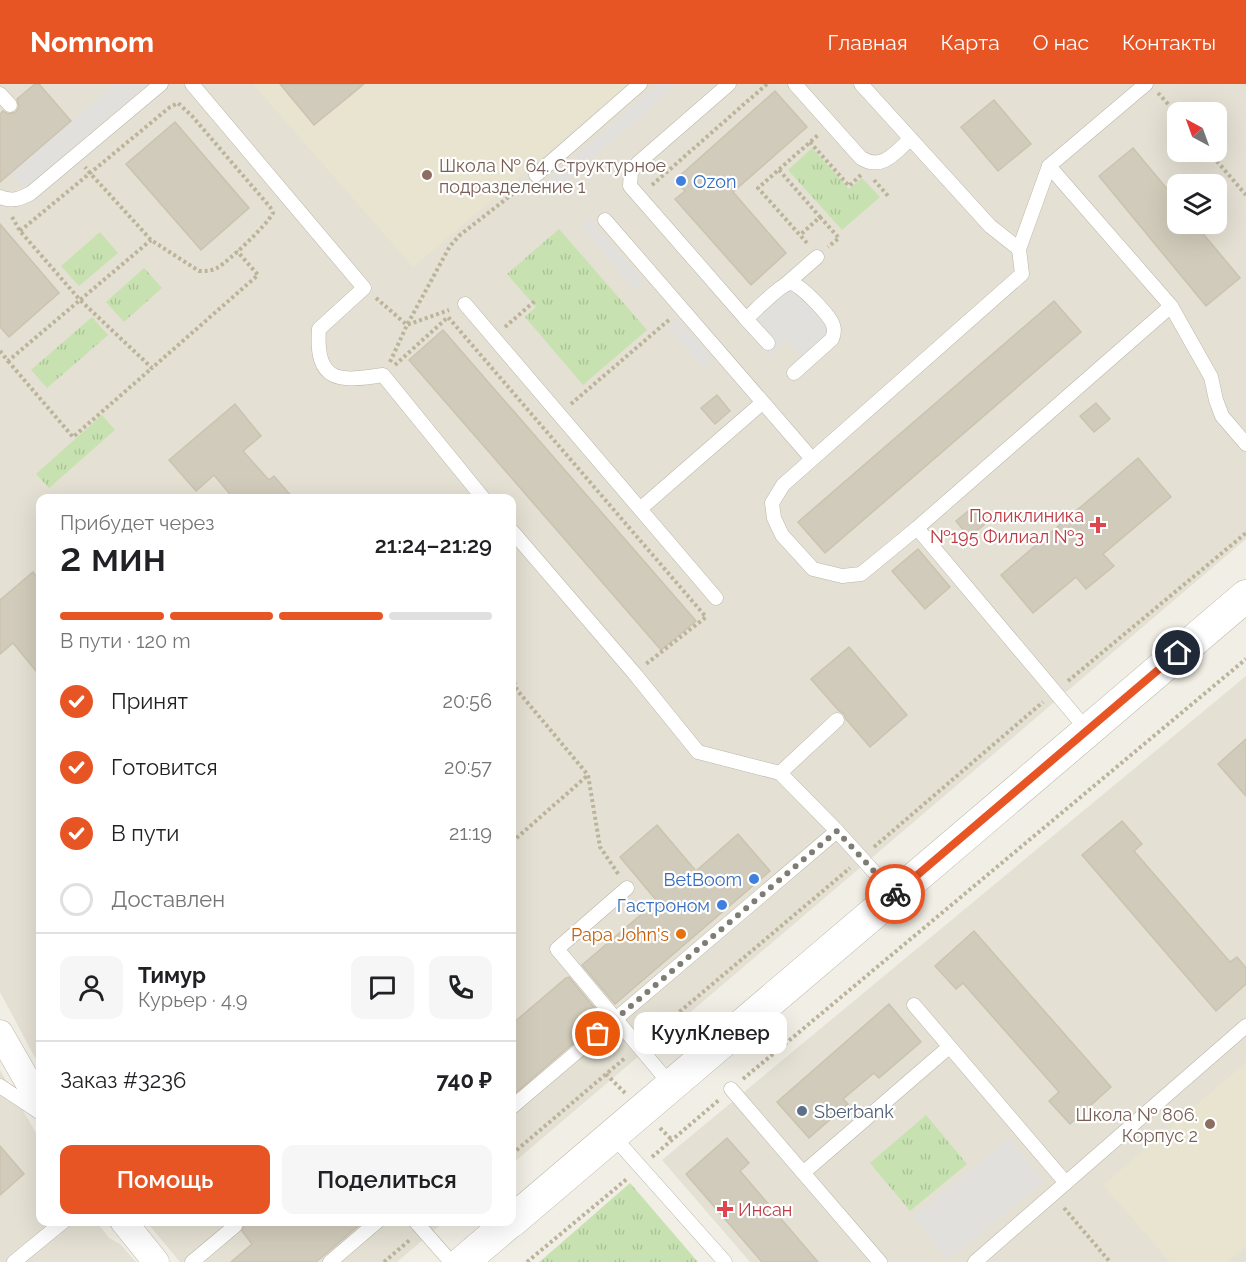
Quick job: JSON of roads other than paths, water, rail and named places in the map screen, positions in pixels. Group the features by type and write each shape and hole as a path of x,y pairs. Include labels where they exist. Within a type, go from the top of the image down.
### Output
{"street":[{"path":"516,1217 1246,596"},
{"path":"0,1033 36,1096"},
{"path":"127,1226 156,1262"},
{"path":"463,1262 505,1226"}],"lane":[{"path":"0,197 10,201 31,193 161,84"},
{"path":"192,84 364,288 319,329 318,356 323,366 339,377 352,380 384,375 480,494"},
{"path":"536,175 640,84"},
{"path":"729,84 638,163 631,172 630,186 768,343"},
{"path":"795,84 861,158 874,164 885,162 910,139"},
{"path":"861,84 990,226 1019,249"},
{"path":"1151,88 1049,166 1019,249 1022,274 783,485 772,503 774,518 782,535 813,569 842,576 861,574 917,528 1171,306"},
{"path":"0,94 10,105"},
{"path":"1049,166 1171,306 1211,377 1222,417 1246,444"},
{"path":"605,220 812,459"},
{"path":"746,319 817,257"},
{"path":"785,285 794,284 801,287 832,322 834,328 832,339 794,373"},
{"path":"465,304 716,598"},
{"path":"640,509 762,403"},
{"path":"917,528 1087,730"},
{"path":"516,536 634,673 698,752 780,773 895,895"},
{"path":"780,773 837,720"},
{"path":"516,1104 837,831"},
{"path":"627,888 557,949 671,1085"},
{"path":"914,1005 1066,1183"},
{"path":"975,1262 1246,1026"},
{"path":"803,1173 949,1047"},
{"path":"0,1086 36,1110"},
{"path":"731,1089 880,1262"},
{"path":"612,1135 724,1262"},
{"path":"14,1262 58,1226"},
{"path":"192,1262 236,1226"},
{"path":"330,1262 372,1226"},
{"path":"419,1226 451,1262"}],"place":[{"name":"Школа № 64. Структурное подразделение 1","path":"427,175"},
{"name":"Ozon","path":"681,181"},
{"name":"Поликлиника №195 Филиал №3","path":"1098,525"},
{"name":"BetBoom","path":"754,879"},
{"name":"Гастроном","path":"722,905"},
{"name":"Papa John's","path":"681,934"},
{"name":"КуулКлевер","path":"598,1034"},
{"name":"Sberbank","path":"802,1111"},
{"name":"Школа № 806. Корпус 2","path":"1210,1124"},
{"name":"Инсан","path":"725,1209"}]}
